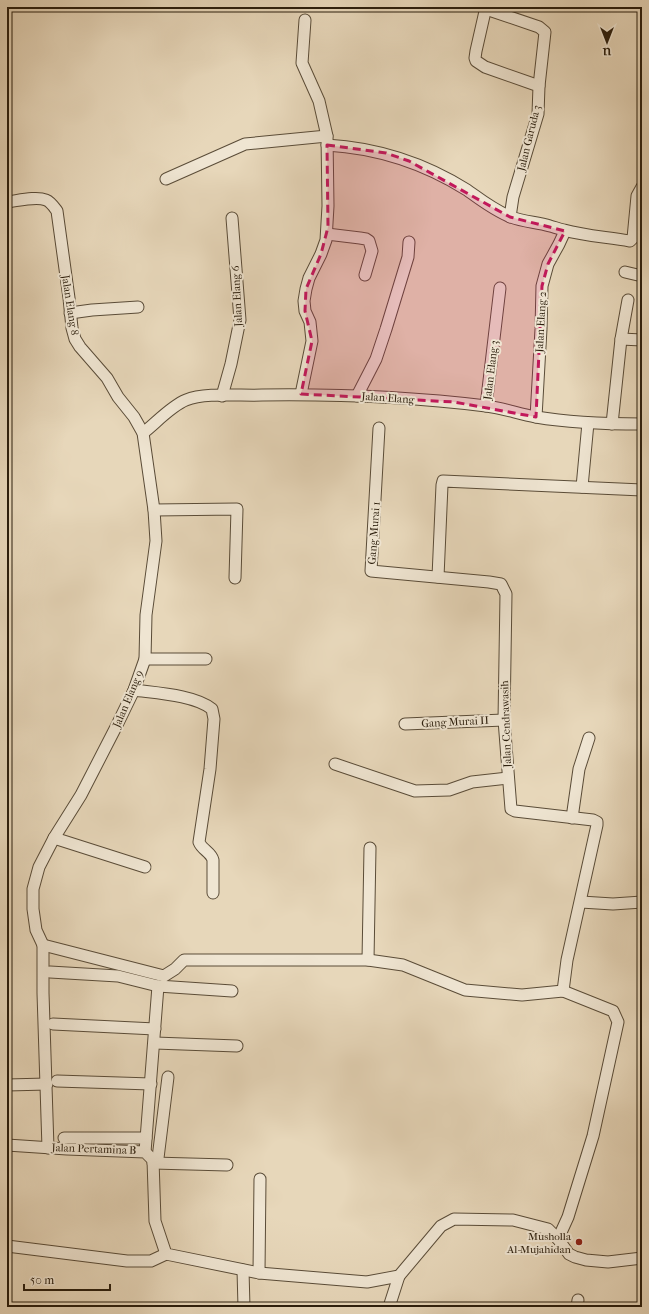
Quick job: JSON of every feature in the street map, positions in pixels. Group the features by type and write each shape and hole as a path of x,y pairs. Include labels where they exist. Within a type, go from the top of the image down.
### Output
{"street":[{"name":"Jalan Garuda 3","path":"486,8 539,27 545,32 539,86 538,114 513,197 510,217"},
{"path":"486,8 476,51 476,61 485,67 539,86"},
{"path":"301,394 312,341 310,322 305,311 304,301 309,278 321,254 327,234 328,206 327,140 319,101 302,63 305,20"},
{"path":"166,179 245,144 327,140 342,146 386,153 409,161 467,190 484,203 510,217 565,231 630,241 632,240 637,196 642,187"},
{"name":"Jalan Elang 8","path":"7,202 45,199 50,202 57,211 72,328 75,340 107,378 118,397 134,417 143,433"},
{"name":"Jalan Elang 6","path":"222,396 231,364 240,320 232,218"},
{"name":"Jalan Elang 2","path":"536,417 542,286 548,264 565,231"},
{"path":"327,234 360,238 369,241 372,251 365,275"},
{"path":"358,396 376,359 386,329 408,257 409,242"},
{"path":"625,272 642,276"},
{"name":"Jalan Elang 3","path":"486,406 500,288"},
{"path":"612,424 621,338 628,300"},
{"path":"70,313 92,310 138,308"},
{"path":"621,338 642,340"},
{"name":"Jalan Elang","path":"143,433 186,400 198,397 301,394 454,402 486,406 536,417 588,423 642,424"},
{"path":"582,488 588,423"},
{"name":"Gang Murai 1","path":"379,428 371,571 438,577"},
{"name":"Jalan Elang 9","path":"43,945 36,930 33,909 33,889 39,867 54,838 81,795 117,725 134,690 145,659 146,615 156,540 154,510 143,433"},
{"path":"438,577 443,481 642,490"},
{"path":"154,510 238,509 235,578"},
{"name":"Jalan Cendrawasih","path":"438,577 489,582 501,584 504,588 506,594 504,720 511,809 515,811 594,820 597,822 581,902"},
{"path":"145,659 206,659"},
{"path":"134,690 189,698 208,705 212,709 214,719 210,769 199,842 200,845 212,856 213,893"},
{"name":"Gang Murai II","path":"405,724 504,720"},
{"path":"572,818 579,769 589,738"},
{"path":"335,764 416,791 449,790 472,782 508,778"},
{"path":"54,838 145,867"},
{"path":"368,960 370,848"},
{"path":"563,991 568,960 581,902 613,904 642,902"},
{"path":"48,1148 52,1082 43,993 43,945 164,976 176,969 184,960 368,960 403,964 465,990 522,995 563,991 613,1011 618,1022 593,1136 568,1216 558,1238"},
{"path":"50,972 118,976 158,986 232,991"},
{"path":"145,1152 155,1043 158,986"},
{"path":"53,1024 155,1029"},
{"path":"155,1043 237,1046"},
{"path":"153,1162 158,1158 168,1077"},
{"path":"7,1085 52,1082 151,1084"},
{"path":"64,1138 146,1138"},
{"name":"Jalan Pertamina B","path":"7,1144 48,1148 145,1152 153,1162"},
{"path":"153,1162 227,1165"},
{"path":"153,1162 155,1221 166,1254"},
{"path":"259,1273 260,1179"},
{"path":"389,1307 399,1276 441,1226 454,1219 513,1220 548,1229 558,1238 569,1254 575,1258 608,1262 642,1258"},
{"path":"7,1246 127,1261 151,1261 166,1254 259,1273 367,1282 399,1276"},
{"path":"243,1270 244,1307"}],"highlighted area":[{"path":"327,145 386,153 409,161 510,217 565,231 548,264 542,286 536,417 454,402 301,394 312,341 305,311 306,289 321,254 328,227"}],"place":[{"name":"Musholla Al-Mujahidan","path":"579,1242"}]}
